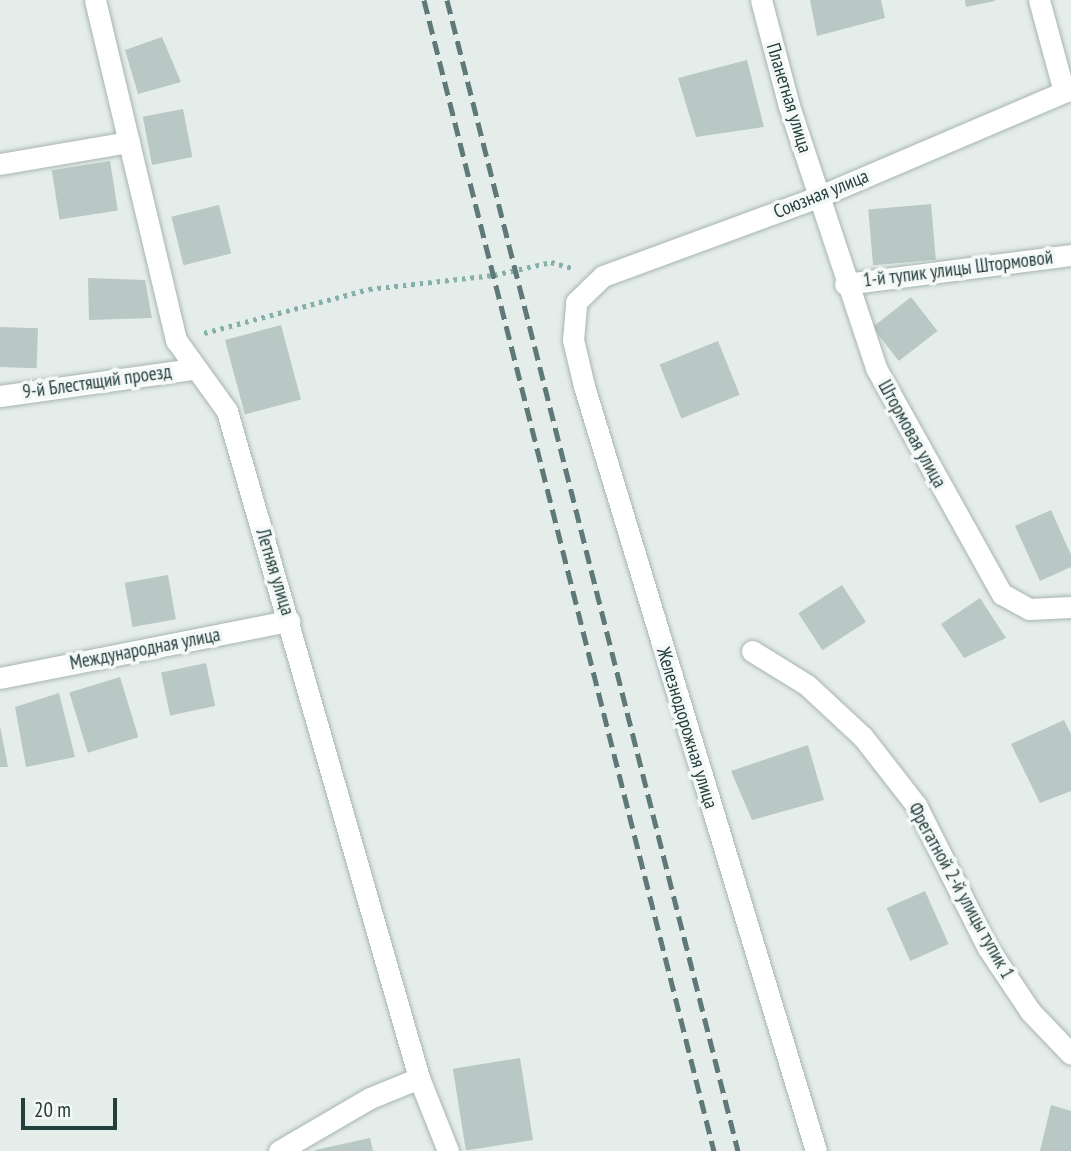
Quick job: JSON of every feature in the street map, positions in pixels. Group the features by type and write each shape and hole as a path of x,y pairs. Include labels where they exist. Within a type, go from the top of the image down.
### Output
{"street":[{"name":"Летняя улица","path":"95,0 176,340 193,369 213,387 227,411 419,1078 448,1151"},
{"name":"Планетная улица","path":"761,0 789,106 820,195"},
{"path":"1039,0 1067,90"},
{"name":"Союзная улица","path":"576,302 603,276 820,195 1067,90"},
{"path":"0,164 129,142"},
{"name":"Штормовая улица","path":"820,195 845,284 876,368 1002,594 1029,609 1071,607"},
{"name":"1-й тупик улицы Штормовой","path":"845,284 1071,255"},
{"name":"Железнодорожная улица","path":"576,302 573,340 584,386 816,1151"},
{"name":"9-й Блестящий проезд","path":"0,396 193,369"},
{"name":"Международная улица","path":"0,678 289,621"},
{"name":"Фрегатной 2-й улицы тупик 1","path":"752,651 807,685 863,737 916,805 995,958 1030,1011 1071,1054"},
{"path":"281,1151 370,1098 419,1078"}],"path":[{"path":"176,340 388,286 482,277 551,262 603,276"}],"building":[{"path":"810,0 881,0 885,18 817,36"},
{"path":"965,0 994,0 995,1 966,7"},
{"path":"162,37 181,82 138,94 125,50"},
{"path":"747,60 764,127 696,137 678,78"},
{"path":"183,109 192,157 152,165 143,117"},
{"path":"110,161 118,210 60,220 52,170"},
{"path":"931,204 936,260 873,265 868,209"},
{"path":"219,205 231,254 184,265 171,217"},
{"path":"88,278 145,280 152,318 89,320"},
{"path":"911,297 937,331 899,361 872,327"},
{"path":"281,325 301,399 245,414 225,340"},
{"path":"0,327 38,328 37,368 0,367"},
{"path":"718,341 740,395 681,418 660,365"},
{"path":"1051,510 1071,555 1071,567 1040,581 1015,526"},
{"path":"168,575 176,619 132,627 125,583"},
{"path":"842,585 866,622 822,650 798,613"},
{"path":"980,598 1006,638 964,658 941,624"},
{"path":"206,663 215,706 170,716 161,673"},
{"path":"120,677 138,737 88,753 69,692"},
{"path":"59,693 75,757 26,767 15,707"},
{"path":"1064,720 1071,734 1071,791 1040,803 1011,744"},
{"path":"0,726 8,767 0,767"},
{"path":"808,745 824,800 752,820 731,771"},
{"path":"925,891 949,944 910,961 887,908"},
{"path":"520,1058 533,1140 466,1151 453,1069"},
{"path":"1051,1105 1071,1111 1071,1151 1040,1151"},
{"path":"370,1138 373,1151 315,1151 315,1150"}],"railway":[{"path":"424,0 714,1151"},
{"path":"447,0 738,1151"}]}
